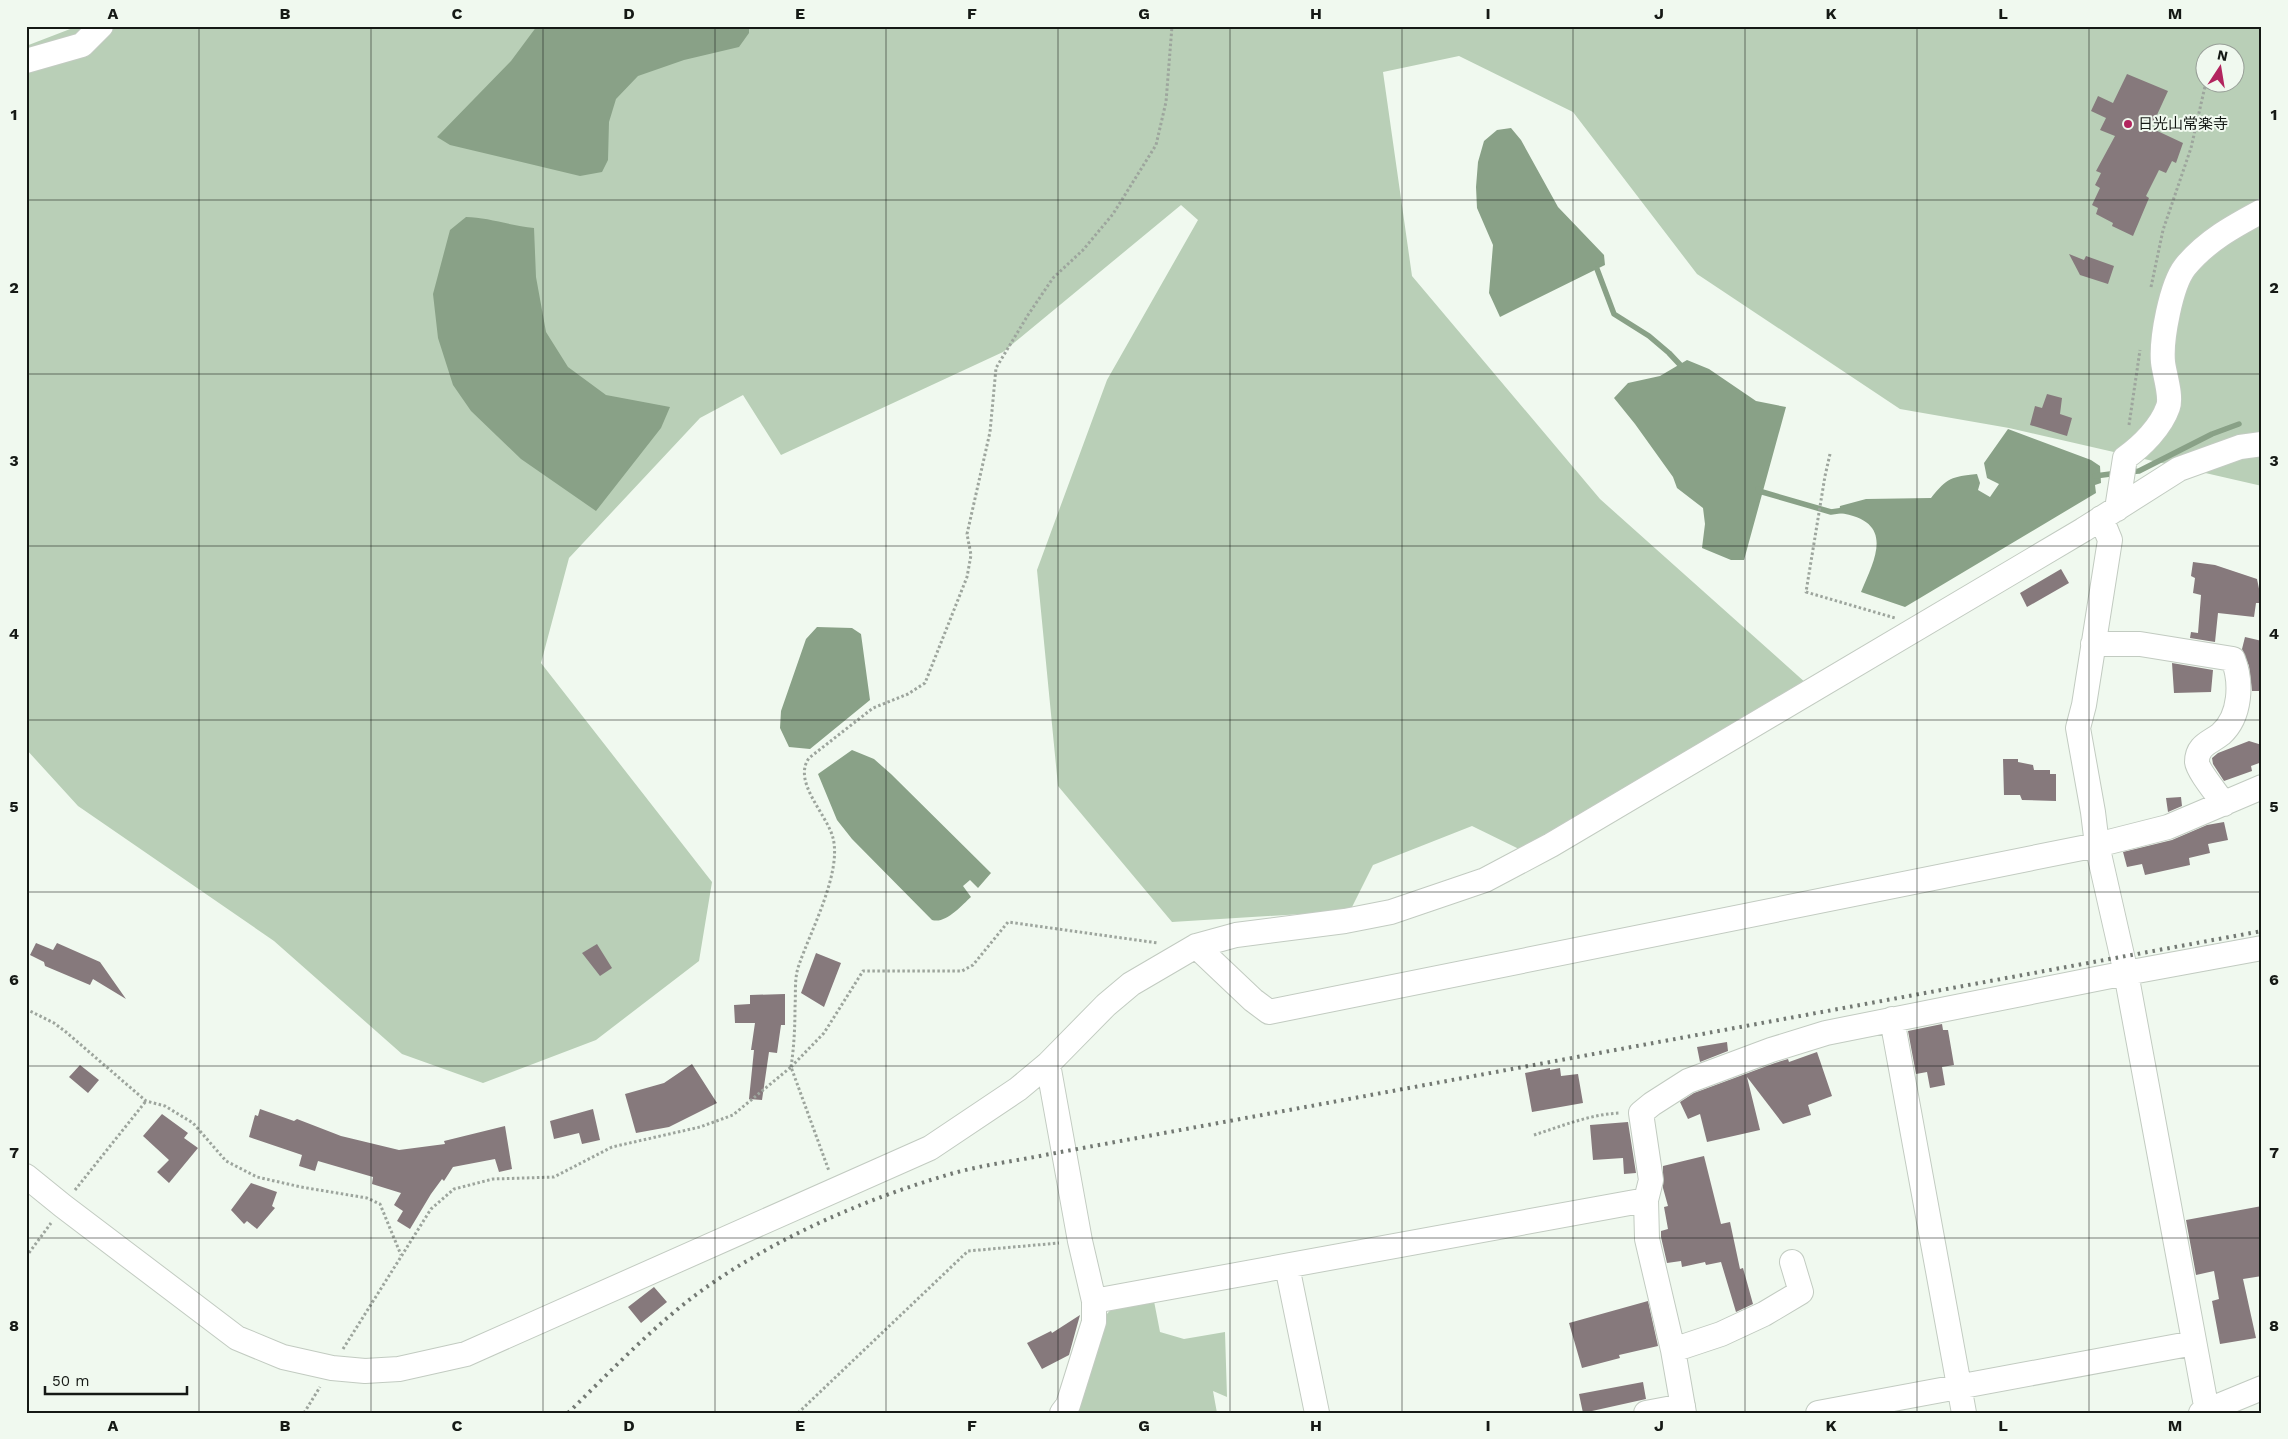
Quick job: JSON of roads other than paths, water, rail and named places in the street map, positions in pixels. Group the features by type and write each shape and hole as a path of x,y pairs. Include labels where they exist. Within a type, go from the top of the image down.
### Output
{"street":[{"path":"26,61 82,45 101,26"},
{"path":"2262,211 2220,234 2186,266 2178,279 2166,329 2163,360 2169,404 2162,421 2139,448 2125,458 2109,514 2110,540 2084,705 2078,728 2094,812 2097,845 2126,973 2194,1343 2204,1412 2262,1388"},
{"path":"26,1176 238,1338 283,1357 332,1368 365,1371 399,1369 466,1354 930,1148 1018,1089 1048,1064 1106,1006 1131,984 1188,950 1236,935 1345,921 1391,912 1485,880 1550,845 2109,514 2179,469 2240,447 2262,444"},
{"path":"2093,644 2140,644 2233,659 2238,672 2238,702 2232,718 2221,734 2203,746 2198,753 2197,764 2224,804"},
{"path":"1188,950 1269,1012 2097,845 2168,827 2262,787"},
{"path":"1646,1413 1683,1409 1673,1350 1647,1239 1646,1200 1651,1180 1641,1113 1652,1104 1688,1081 1826,1032 2262,948"},
{"path":"1892,1019 1964,1413"},
{"path":"1048,1064 1080,1241 1094,1301 1094,1322 1068,1405 1062,1413"},
{"path":"1094,1301 1646,1200"},
{"path":"1673,1350 1721,1334 1764,1314 1801,1292 1792,1262"},
{"path":"1287,1266 1316,1413"},
{"path":"1818,1413 2194,1343"}],"waterway":[{"path":"1597,269 1614,314 1649,336 1684,369"},
{"path":"2127,472 2139,471 2212,434 2239,424"},
{"path":"2095,476 2118,473"},
{"path":"1758,489 1759,491 1831,512 1845,510"}],"railway":[{"path":"568,1413 636,1346 671,1315 735,1268 793,1235 823,1221 884,1196 947,1175 998,1163 2262,931"}],"place":[{"name":"日光山常楽寺","path":"2128,124"}]}
